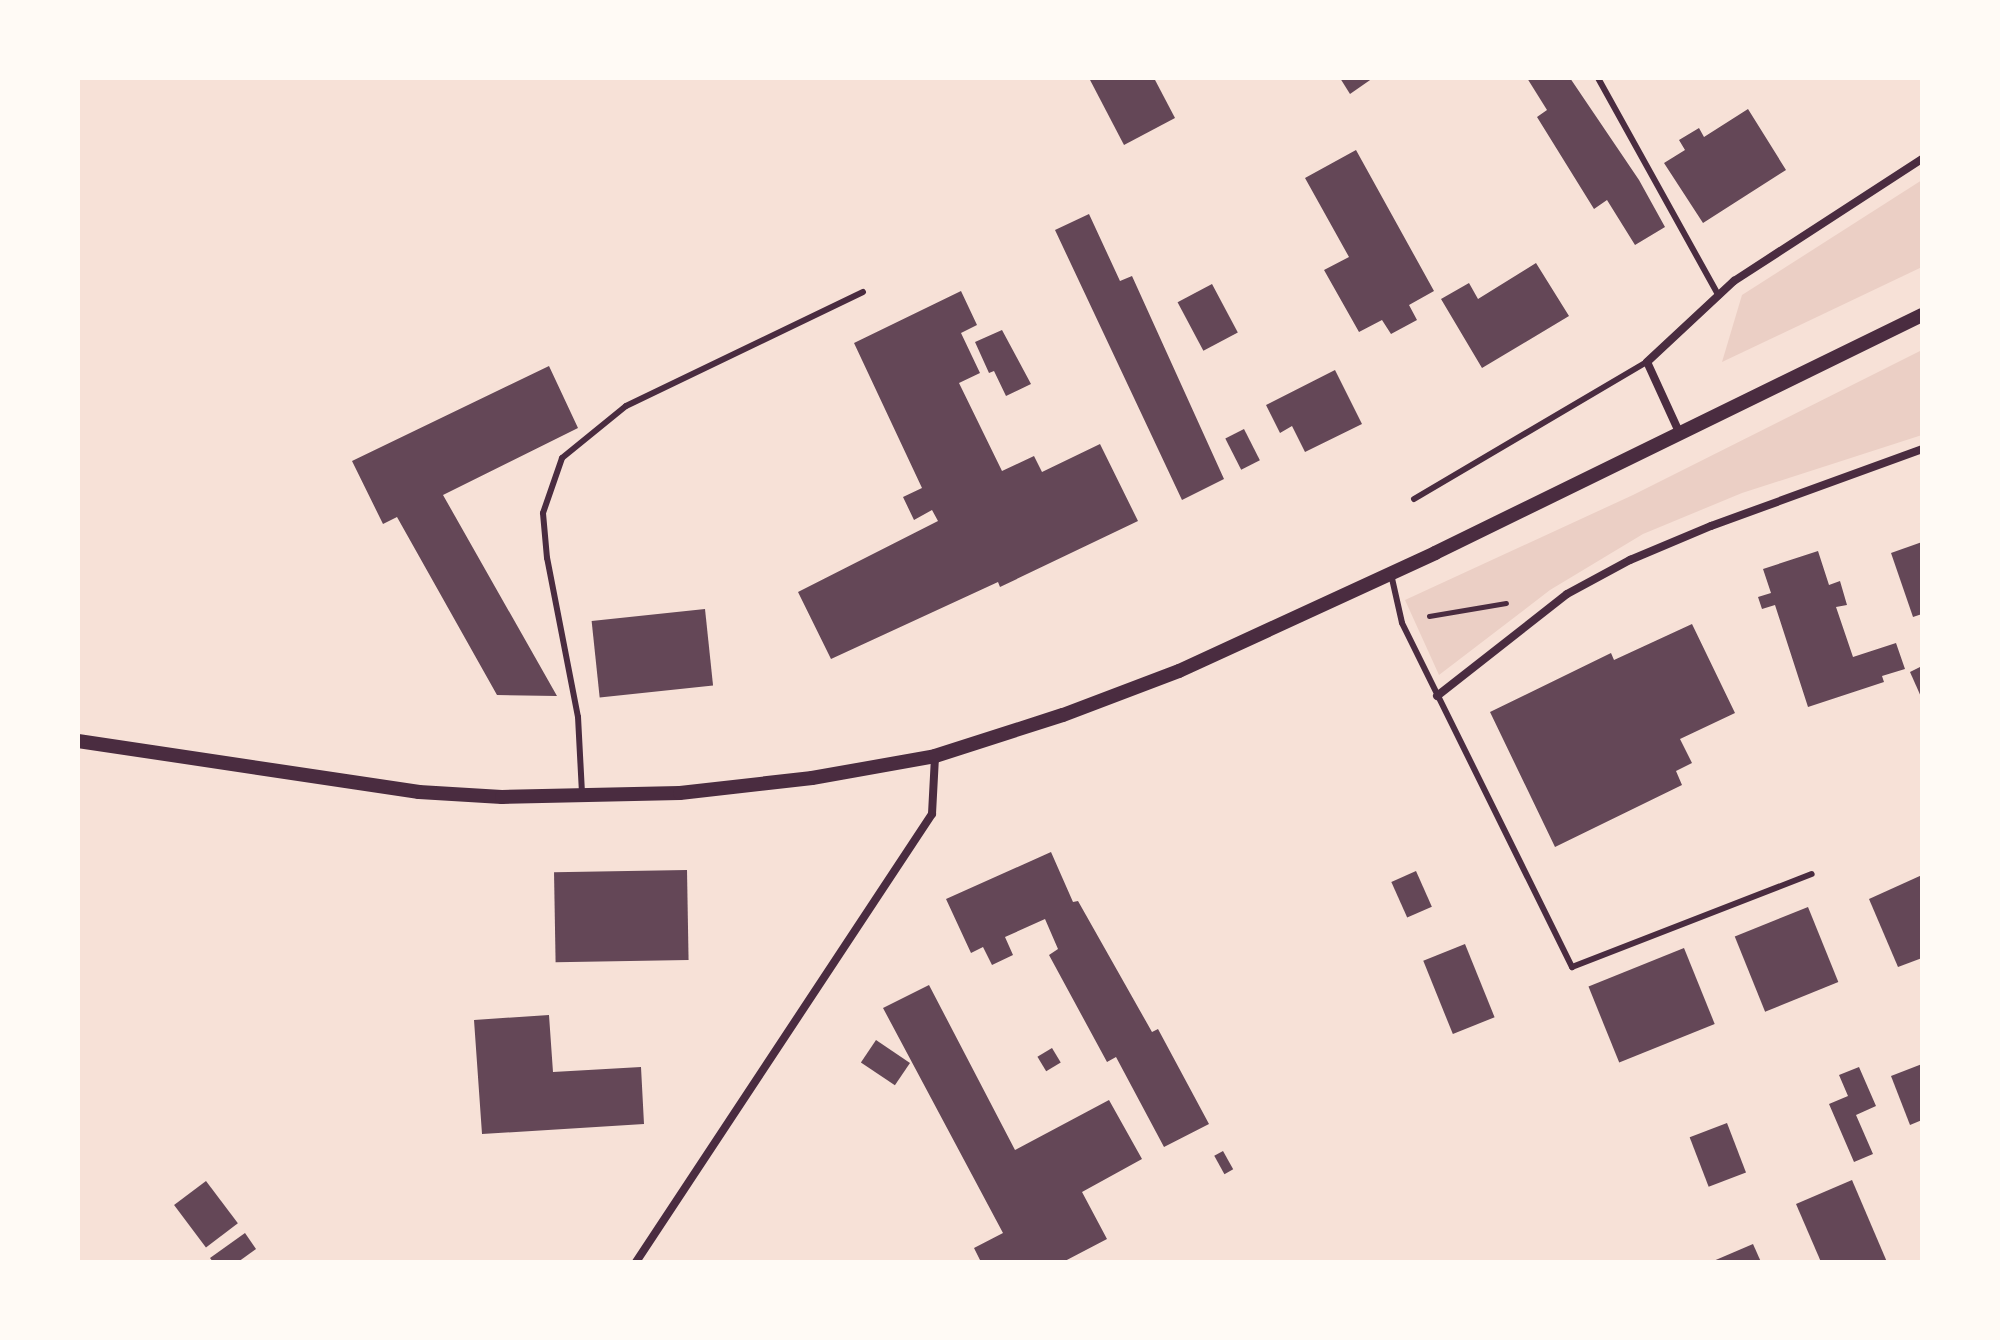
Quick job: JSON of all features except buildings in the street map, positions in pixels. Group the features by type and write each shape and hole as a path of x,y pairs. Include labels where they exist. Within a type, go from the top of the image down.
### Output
{"street":[{"path":"1680,434 1647,362 1734,281 1922,159"},
{"path":"78,741 419,792 583,797 680,793 812,778 935,756 1063,715 1179,671 1391,574 1922,315"},
{"path":"1437,696 1567,594 1630,560 1711,526 1922,449"},
{"path":"636,1262 932,814 935,756"}],"lane":[{"path":"1598,78 1719,296"},
{"path":"583,797 578,717 547,558 543,513 562,458 626,406 863,292"},
{"path":"1414,499 1647,362"},
{"path":"1391,574 1402,623 1572,967 1812,874"}],"path":[{"path":"1402,623 1440,613 1513,602"}],"shaded area":[{"path":"1922,180 1922,267 1722,362 1742,295"},
{"path":"1922,350 1922,435 1742,493 1643,534 1550,590 1439,675 1405,600 1633,495"}]}
